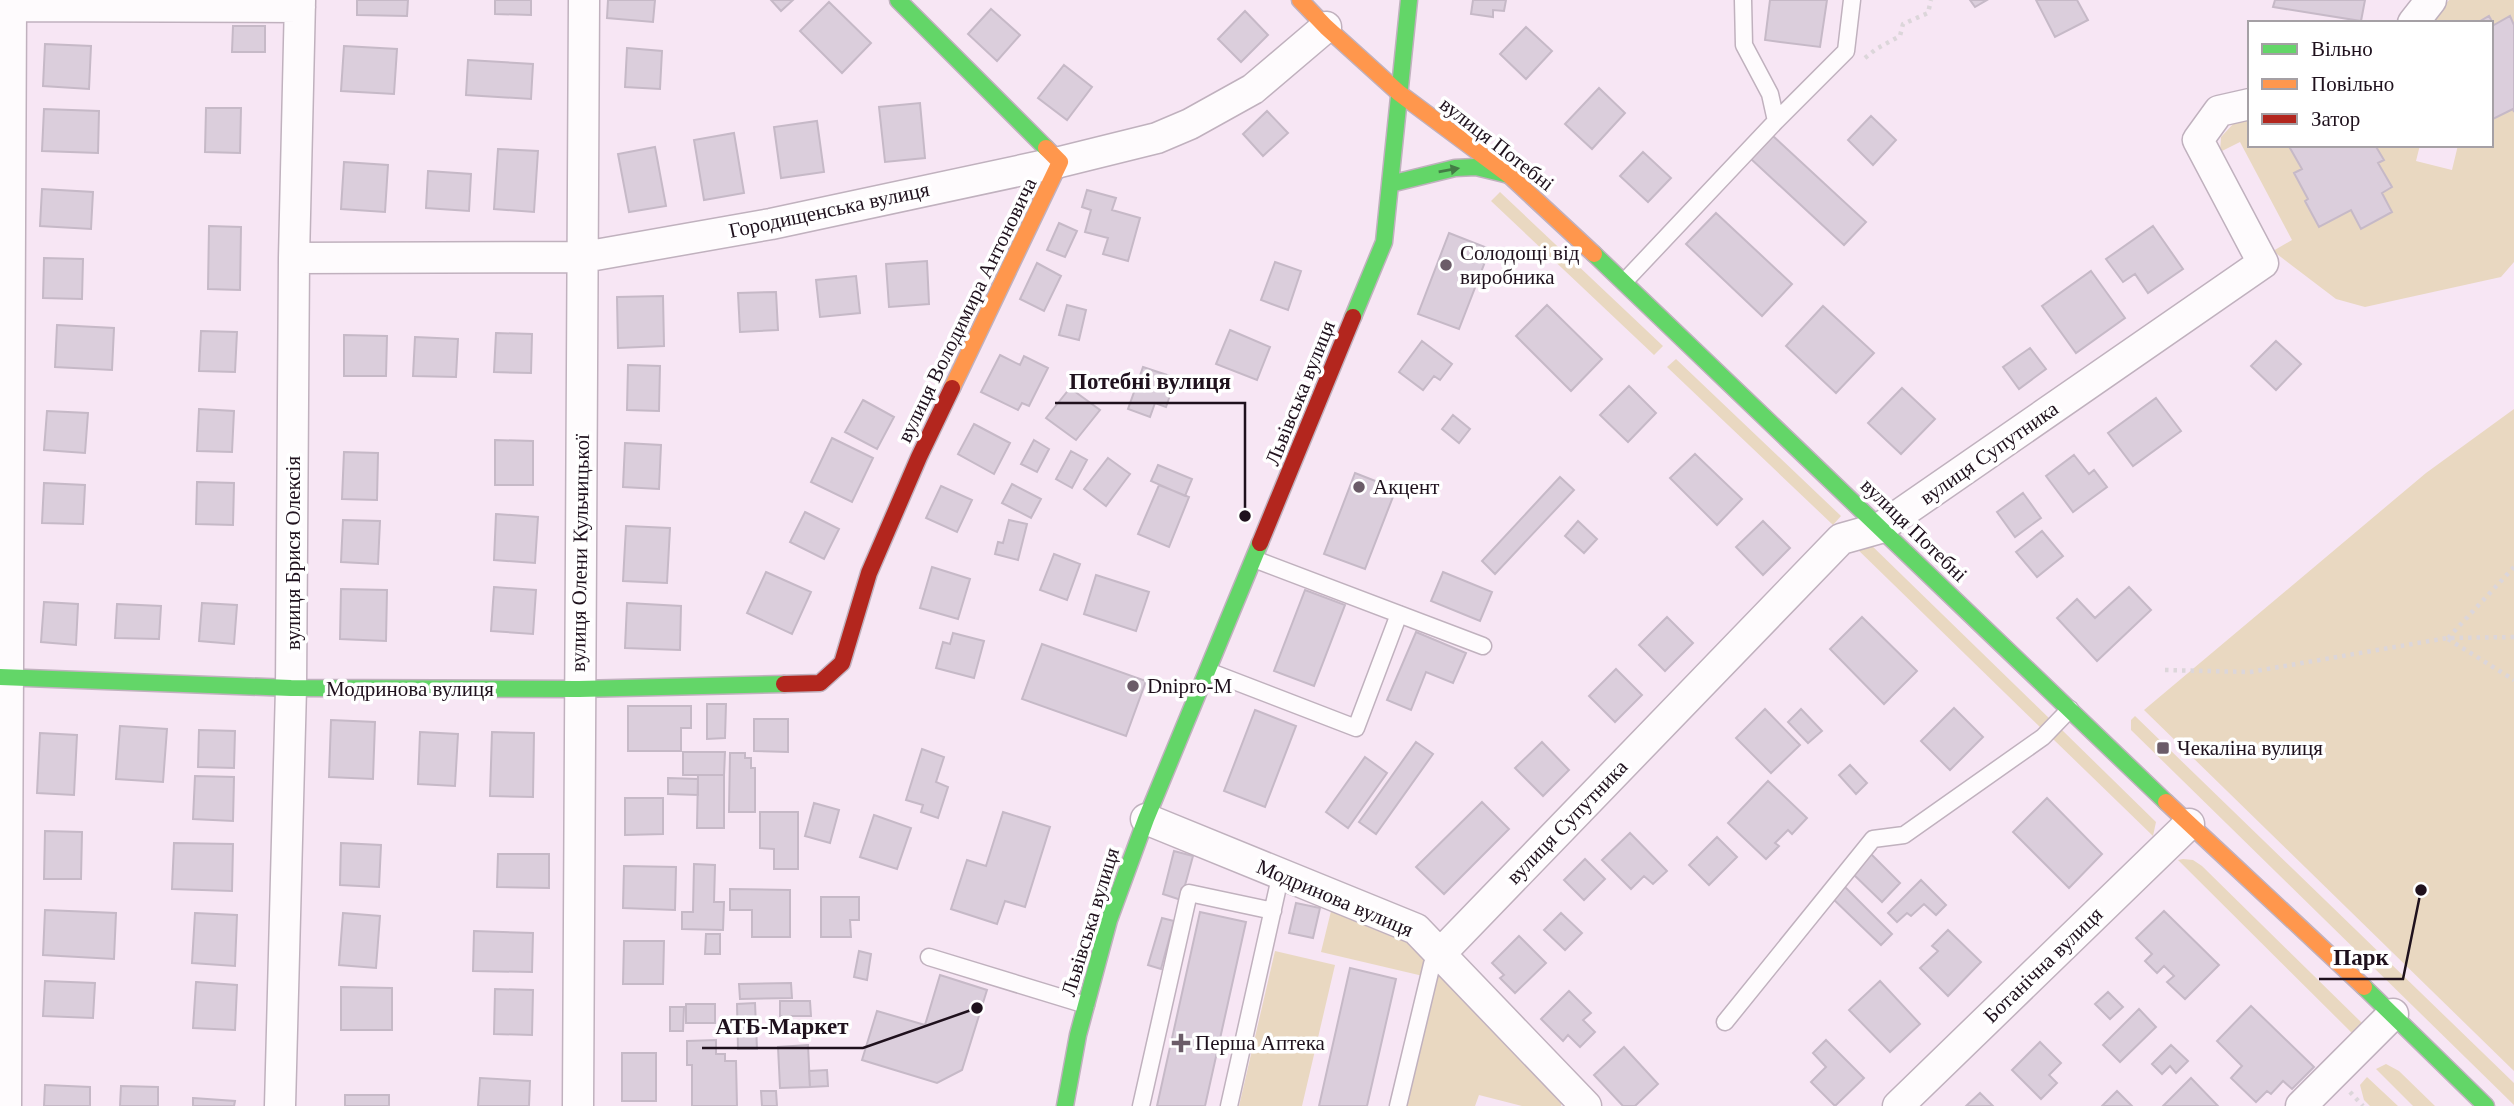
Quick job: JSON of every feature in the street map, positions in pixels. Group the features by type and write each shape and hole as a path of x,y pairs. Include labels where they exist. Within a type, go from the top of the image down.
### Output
{"street":[{"name":"вулиця Олени Кульчицької","path":"578,1106 584,0"},
{"name":"вулиця Володимира Антоновича","path":"820,683 842,663 869,573 919,457 1060,162 898,0"},
{"name":"вулиця Потебні","path":"1300,0 1399,93 1509,175 1624,282 2189,824 2393,1014 2486,1106"},
{"name":"Львівська вулиця","path":"1065,1106 1078,1035 1109,920 1146,819 1384,242 1409,0"},
{"path":"2415,21 2431,0"},
{"path":"6,1106 5,6 300,3"},
{"name":"вулиця Брися Олексія","path":"280,1106 291,688 294,258 300,3"},
{"name":"Городищенська вулиця","path":"294,258 584,257 771,224 1060,162 1157,138 1190,124 1253,89 1326,27"},
{"name":"вулиця Супутника","path":"1440,954 1841,539 1880,528 2263,263 2198,140 2218,111 2248,104"},
{"path":"1390,184 1455,168 1476,167 1509,175"},
{"name":"Модринова вулиця","path":"4,677 291,688 579,690 820,683"},
{"name":"Модринова вулиця","path":"1146,819 1416,929 1577,1102"},
{"name":"Ботанічна вулиця","path":"1898,1106 2189,824"},
{"path":"2301,1106 2393,1014"}],"lane":[{"path":"1743,0 1744,46 1770,94 1776,121"},
{"path":"1624,282 1846,51 1852,0"},
{"path":"1254,559 1483,646"},
{"path":"1208,671 1356,727 1399,614"},
{"path":"1725,1023 1873,839 1904,835 2043,737 2070,709"},
{"path":"1229,1106 1281,873"},
{"path":"1141,1106 1189,893 1273,911"},
{"path":"1398,1106 1432,964 1440,954"},
{"path":"929,957 1086,1005"}],"path":[{"path":"2447,638 2514,567"},
{"path":"2165,670 2250,672 2447,638 2514,637"},
{"path":"2447,638 2514,680"}],"shaded area":[{"path":"2449,0 2514,0 2514,262 2501,277 2365,307 2336,299 2273,251 2292,240 2240,142 2220,152 2221,137 2233,124 2248,120 2248,147 2420,147 2416,161 2452,170 2458,147 2493,147 2493,21 2433,21"},
{"path":"1500,192 1663,346 1654,355 1491,201"},
{"path":"1676,359 1841,516 1833,525 1667,367"},
{"path":"2514,409 2514,1071 2144,710 2426,473"},
{"path":"1867,541 2052,721 2043,730 1853,545"},
{"path":"2135,716 2514,1083 2514,1105 2131,730 2131,720"},
{"path":"2062,730 2156,822 2153,836 2053,739"},
{"path":"2178,860 2193,860 2202,866 2362,1023 2357,1038"},
{"path":"1333,903 1411,935 1428,953 1423,976 1321,952"},
{"path":"1275,951 1335,965 1302,1106 1239,1106"},
{"path":"1440,965 1564,1094 1561,1106 1522,1106 1479,1095 1475,1106 1405,1106"},
{"path":"2386,1064 2399,1071 2435,1106 2413,1106 2376,1069"},
{"path":"2367,1077 2398,1106 2370,1106 2364,1100 2360,1085"}],"building":[{"path":"357,0 408,0 407,16 357,15"},
{"path":"495,0 531,0 531,15 495,14"},
{"path":"608,0 655,0 653,22 607,18"},
{"path":"771,0 793,0 781,11"},
{"path":"1473,0 1506,0 1504,11 1493,10 1493,17 1471,14"},
{"path":"1770,0 1827,0 1820,47 1765,40"},
{"path":"1970,0 1987,0 1975,7"},
{"path":"2036,0 2077,0 2088,20 2055,37"},
{"path":"2275,0 2365,0 2361,21 2273,7"},
{"path":"829,2 871,43 842,73 800,31"},
{"path":"991,9 1020,35 997,61 968,34"},
{"path":"1245,11 1268,35 1241,62 1218,39"},
{"path":"2510,16 2514,25 2514,112 2513,109 2493,119 2493,23"},
{"path":"233,26 265,26 265,52 232,52"},
{"path":"1526,27 1552,51 1526,79 1500,54"},
{"path":"45,44 91,46 89,89 43,86"},
{"path":"344,46 397,49 394,94 341,91"},
{"path":"627,48 662,51 660,89 625,87"},
{"path":"468,60 533,64 531,99 466,95"},
{"path":"1064,65 1092,87 1067,120 1038,98"},
{"path":"1599,88 1625,113 1592,149 1565,124"},
{"path":"920,103 925,158 885,162 879,107"},
{"path":"206,108 241,108 240,153 205,152"},
{"path":"44,109 99,111 98,153 42,151"},
{"path":"1267,111 1288,133 1263,156 1243,134"},
{"path":"1871,116 1896,140 1873,165 1848,140"},
{"path":"817,121 824,172 781,178 774,127"},
{"path":"734,133 744,193 704,200 694,140"},
{"path":"1773,136 1866,222 1844,245 1751,159"},
{"path":"655,147 666,206 629,212 618,154"},
{"path":"2376,147 2384,160 2378,163 2392,187 2382,193 2392,212 2361,229 2351,210 2319,227 2294,173 2302,169 2290,148"},
{"path":"498,149 538,151 534,212 494,209"},
{"path":"1643,152 1671,178 1648,202 1620,176"},
{"path":"344,162 388,165 385,212 341,209"},
{"path":"428,171 471,174 469,211 426,208"},
{"path":"42,189 93,192 91,229 40,226"},
{"path":"1087,190 1116,198 1112,210 1140,218 1128,261 1103,254 1108,238 1085,232 1091,210 1082,207"},
{"path":"1716,213 1792,284 1762,316 1686,244"},
{"path":"1059,223 1077,231 1065,257 1047,250"},
{"path":"209,226 241,227 240,290 208,289"},
{"path":"2153,226 2183,269 2148,293 2135,274 2123,282 2106,259"},
{"path":"1449,233 1490,249 1459,329 1418,314"},
{"path":"44,258 83,259 82,299 43,298"},
{"path":"927,261 929,304 889,307 886,264"},
{"path":"1275,262 1301,271 1288,310 1261,300"},
{"path":"1037,263 1061,276 1044,311 1020,299"},
{"path":"2091,271 2125,318 2076,353 2042,306"},
{"path":"856,276 860,313 820,317 816,280"},
{"path":"776,292 778,330 740,332 738,293"},
{"path":"663,296 664,346 618,348 617,297"},
{"path":"1067,305 1086,310 1079,340 1059,335"},
{"path":"1547,305 1602,359 1571,391 1516,336"},
{"path":"1823,306 1874,353 1836,393 1786,346"},
{"path":"57,325 114,328 112,370 55,367"},
{"path":"1230,330 1270,347 1257,380 1216,364"},
{"path":"201,331 237,332 235,372 199,371"},
{"path":"496,333 532,334 531,373 494,372"},
{"path":"344,335 387,336 386,376 344,376"},
{"path":"415,337 458,339 456,377 413,376"},
{"path":"1422,341 1452,364 1440,380 1434,376 1423,390 1399,372"},
{"path":"2276,341 2301,364 2276,390 2251,366"},
{"path":"2030,348 2046,369 2019,389 2003,367"},
{"path":"1000,355 1020,365 1024,356 1048,368 1029,406 1022,403 1018,410 981,392"},
{"path":"628,365 660,366 659,411 627,410"},
{"path":"1143,367 1176,378 1166,407 1155,403 1150,417 1128,409"},
{"path":"1629,386 1656,413 1628,442 1600,415"},
{"path":"1070,388 1100,410 1076,440 1046,418"},
{"path":"1902,388 1935,419 1901,454 1868,423"},
{"path":"2156,398 2181,431 2133,466 2108,433"},
{"path":"863,400 894,417 877,449 845,432"},
{"path":"199,409 234,411 232,452 197,451"},
{"path":"47,411 88,413 85,453 44,450"},
{"path":"1453,415 1470,429 1459,443 1442,429"},
{"path":"974,424 1010,443 994,474 958,454"},
{"path":"832,438 873,458 852,502 811,482"},
{"path":"495,440 533,441 533,485 495,485"},
{"path":"1034,440 1049,449 1037,472 1021,464"},
{"path":"625,443 661,445 659,489 623,487"},
{"path":"1071,451 1087,460 1072,488 1056,479"},
{"path":"344,452 378,453 377,500 342,499"},
{"path":"1695,454 1742,499 1717,525 1670,478"},
{"path":"2074,455 2089,474 2094,470 2107,487 2073,512 2046,476"},
{"path":"1108,458 1130,474 1106,506 1084,489"},
{"path":"1158,465 1192,479 1185,496 1151,481"},
{"path":"1355,473 1396,489 1365,569 1324,554"},
{"path":"1560,477 1574,490 1495,574 1482,561"},
{"path":"197,482 234,483 233,525 196,524"},
{"path":"44,483 85,485 83,524 42,523"},
{"path":"1012,484 1041,499 1031,518 1002,503"},
{"path":"1159,485 1189,497 1169,547 1138,534"},
{"path":"941,486 972,500 957,532 926,518"},
{"path":"2023,493 2041,518 2015,537 1997,512"},
{"path":"805,512 839,529 824,559 790,542"},
{"path":"496,514 538,517 535,563 494,560"},
{"path":"343,520 380,521 378,564 341,562"},
{"path":"1009,520 1027,524 1018,560 995,554 998,542 1003,543"},
{"path":"1578,521 1597,539 1584,553 1565,536"},
{"path":"1763,521 1790,548 1763,575 1736,547"},
{"path":"626,526 670,528 667,583 623,581"},
{"path":"2042,531 2063,556 2037,577 2016,552"},
{"path":"1054,554 1080,564 1067,600 1040,590"},
{"path":"932,567 970,579 958,619 920,608"},
{"path":"766,572 811,592 792,634 747,613"},
{"path":"1443,572 1492,592 1480,621 1431,601"},
{"path":"1096,575 1149,592 1136,631 1084,614"},
{"path":"494,587 536,590 533,634 491,631"},
{"path":"2129,587 2151,610 2097,661 2057,618 2077,599 2095,618"},
{"path":"341,589 387,590 386,641 340,639"},
{"path":"1305,590 1345,605 1314,686 1274,671"},
{"path":"44,602 78,604 76,645 41,642"},
{"path":"202,603 237,605 234,644 199,641"},
{"path":"627,603 681,606 680,650 625,648"},
{"path":"117,604 161,606 159,639 115,638"},
{"path":"1667,617 1693,643 1665,671 1639,645"},
{"path":"1862,617 1917,671 1884,704 1830,649"},
{"path":"1416,632 1466,653 1453,683 1426,672 1411,710 1387,700"},
{"path":"953,633 984,641 974,678 936,668 943,642 950,644"},
{"path":"1042,644 1146,681 1126,736 1022,699"},
{"path":"1616,669 1642,695 1615,722 1589,696"},
{"path":"707,704 726,704 725,738 707,739"},
{"path":"628,706 691,706 691,728 681,728 681,751 628,751"},
{"path":"1954,708 1983,737 1950,770 1921,741"},
{"path":"1765,709 1800,745 1771,773 1736,738"},
{"path":"1801,709 1822,731 1808,743 1788,722"},
{"path":"1255,710 1296,726 1265,807 1224,791"},
{"path":"754,719 788,719 788,752 754,751"},
{"path":"331,720 375,722 373,779 329,777"},
{"path":"120,726 167,729 163,782 116,779"},
{"path":"199,730 235,731 234,768 198,767"},
{"path":"420,732 458,734 455,786 418,784"},
{"path":"492,732 534,733 533,797 490,796"},
{"path":"40,733 77,735 74,795 37,793"},
{"path":"1416,742 1433,754 1376,834 1359,822"},
{"path":"1542,742 1569,770 1543,796 1515,768"},
{"path":"922,749 944,757 936,782 948,787 938,818 921,812 923,805 906,800"},
{"path":"683,752 725,752 724,775 683,775"},
{"path":"730,753 745,753 745,758 751,758 751,768 755,768 755,812 729,812"},
{"path":"1365,757 1387,773 1348,828 1326,812"},
{"path":"1850,765 1867,783 1856,794 1839,775"},
{"path":"698,775 724,775 724,828 697,828"},
{"path":"195,776 234,777 233,821 193,819"},
{"path":"668,778 698,779 698,795 668,794"},
{"path":"1768,781 1807,818 1792,834 1788,830 1775,843 1779,846 1766,859 1728,823"},
{"path":"625,798 663,798 663,834 625,835"},
{"path":"2047,798 2102,854 2069,888 2013,832"},
{"path":"1482,802 1509,829 1444,894 1416,867"},
{"path":"814,803 839,810 830,843 805,836"},
{"path":"760,812 798,812 798,869 774,869 774,849 760,848"},
{"path":"1003,812 1050,827 1025,907 1005,901 997,924 951,909 967,860 986,866"},
{"path":"874,815 911,828 897,869 860,857"},
{"path":"45,831 82,832 81,879 44,879"},
{"path":"1630,833 1667,871 1653,884 1644,876 1631,889 1602,860"},
{"path":"1717,837 1737,857 1709,885 1689,865"},
{"path":"174,843 233,844 232,891 172,889"},
{"path":"341,843 381,845 379,887 340,885"},
{"path":"1174,851 1193,856 1181,900 1163,894"},
{"path":"498,854 549,854 549,888 497,887"},
{"path":"1871,854 1900,883 1882,902 1852,873"},
{"path":"1585,859 1605,879 1584,900 1564,880"},
{"path":"694,864 715,865 714,902 724,902 723,930 682,929 682,912 693,912"},
{"path":"624,866 676,867 675,910 623,908"},
{"path":"1921,880 1946,905 1936,915 1924,904 1911,916 1907,913 1897,922 1888,913"},
{"path":"1843,885 1892,934 1881,945 1831,897"},
{"path":"730,889 790,890 790,937 752,937 752,910 730,910"},
{"path":"821,897 859,897 859,920 850,920 851,937 821,937"},
{"path":"1296,903 1320,908 1313,938 1289,933"},
{"path":"45,910 116,913 114,959 43,955"},
{"path":"2164,911 2219,965 2185,999 2167,982 2174,976 2164,966 2157,973 2145,961 2152,954 2136,938"},
{"path":"1200,912 1246,922 1205,1106 1157,1106"},
{"path":"195,913 237,915 235,966 192,963"},
{"path":"343,913 380,916 376,968 339,965"},
{"path":"1561,913 1582,933 1565,950 1544,930"},
{"path":"1162,918 1174,921 1161,969 1148,965"},
{"path":"1948,930 1981,962 1948,996 1920,968 1938,951 1932,946"},
{"path":"474,931 533,933 532,972 473,971"},
{"path":"706,934 720,934 720,954 705,954"},
{"path":"1519,936 1546,963 1515,993 1500,978 1504,975 1492,963"},
{"path":"624,941 664,941 663,984 623,984"},
{"path":"859,951 871,954 867,980 854,977"},
{"path":"1350,968 1396,979 1367,1106 1319,1106"},
{"path":"940,975 987,990 962,1070 937,1083 862,1060 877,1011 925,1025"},
{"path":"45,981 95,983 93,1018 43,1016"},
{"path":"1880,981 1920,1024 1890,1052 1849,1010"},
{"path":"196,982 237,985 235,1030 193,1028"},
{"path":"791,983 792,998 740,999 739,984"},
{"path":"341,987 392,988 392,1030 341,1030"},
{"path":"495,989 533,990 532,1035 494,1034"},
{"path":"1569,991 1591,1013 1583,1020 1595,1032 1580,1047 1568,1035 1563,1041 1541,1019"},
{"path":"2108,992 2123,1007 2110,1019 2095,1004"},
{"path":"780,1001 810,1001 811,1016 780,1016"},
{"path":"755,1003 757,1049 738,1049 737,1004"},
{"path":"686,1004 715,1004 715,1023 686,1023"},
{"path":"2251,1006 2314,1067 2292,1089 2283,1081 2271,1094 2267,1091 2256,1102 2231,1078 2242,1066 2217,1041"},
{"path":"670,1007 684,1007 683,1031 670,1031"},
{"path":"2139,1009 2156,1027 2120,1062 2103,1045"},
{"path":"716,1040 716,1054 725,1054 725,1061 736,1061 737,1106 692,1106 692,1065 687,1065 687,1041"},
{"path":"1826,1040 1864,1078 1835,1106 1811,1082 1826,1067 1813,1053"},
{"path":"2040,1042 2061,1063 2049,1075 2057,1083 2041,1099 2012,1070"},
{"path":"808,1045 810,1087 780,1088 778,1047"},
{"path":"2171,1045 2188,1061 2176,1073 2170,1066 2162,1074 2152,1064"},
{"path":"1624,1047 1658,1084 1635,1106 1623,1106 1594,1075"},
{"path":"622,1053 656,1053 656,1101 622,1101"},
{"path":"827,1070 828,1086 810,1087 809,1071"},
{"path":"480,1078 530,1081 529,1106 478,1106"},
{"path":"2191,1078 2218,1106 2163,1106"},
{"path":"45,1085 90,1087 90,1106 44,1106"},
{"path":"121,1086 158,1087 158,1106 120,1106"},
{"path":"761,1091 776,1091 777,1106 762,1106"},
{"path":"2117,1091 2132,1106 2102,1106"},
{"path":"1980,1093 1993,1106 1966,1106"},
{"path":"345,1095 389,1095 389,1106 345,1106"},
{"path":"193,1098 235,1101 234,1106 193,1106"}],"traffic: fast":[{"path":"898,0 1046,148"},
{"path":"1353,317 1384,242 1409,0"},
{"path":"1390,184 1455,168 1476,167 1509,175"},
{"path":"1594,254 2166,802"},
{"path":"1065,1106 1078,1035 1109,920 1146,819 1260,543"},
{"path":"0,677 291,688 579,689 784,684"},
{"path":"2364,987 2486,1106"}],"traffic: slow":[{"path":"1300,0 1399,93 1509,175 1594,254"},
{"path":"952,388 1060,162 1046,148"},
{"path":"2166,802 2364,987"}],"traffic: jam":[{"path":"1260,543 1353,317"},
{"path":"784,684 820,683 842,663 869,573 952,388"}],"place":[{"name":"Солодощі від виробника","path":"1446,265"},
{"name":"Акцент","path":"1359,487"},
{"name":"Потебні вулиця","path":"1245,516"},
{"name":"Dnipro-M","path":"1133,686"},
{"name":"Чекаліна вулиця","path":"2163,748"},
{"name":"Парк","path":"2421,890"},
{"name":"АТБ-Маркет","path":"977,1008"},
{"name":"Перша Аптека","path":"1181,1043"}]}
